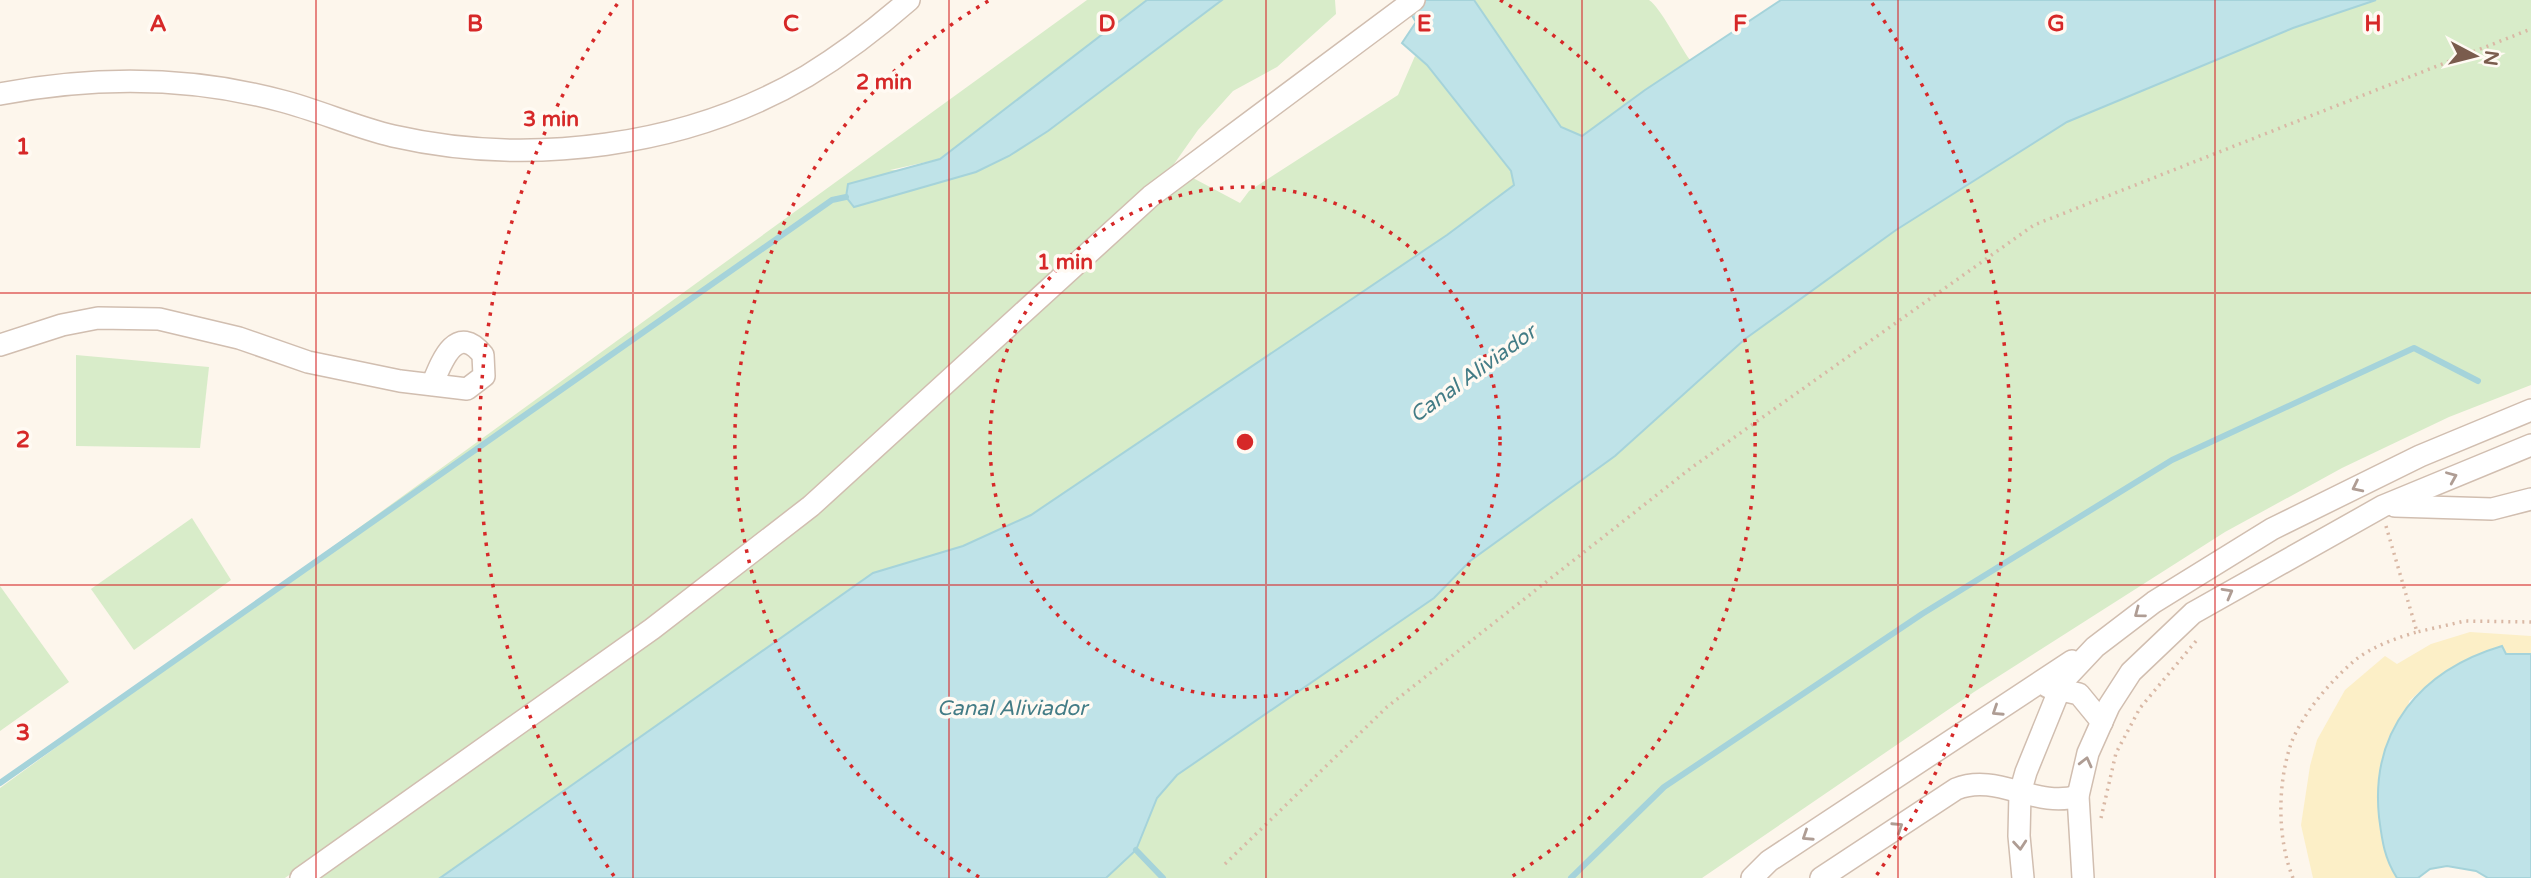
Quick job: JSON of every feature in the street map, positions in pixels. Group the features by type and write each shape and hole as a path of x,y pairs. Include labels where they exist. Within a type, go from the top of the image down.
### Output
{"street":[{"path":"0,94 106,80 191,84 225,88 282,101 392,135 434,144 504,149 594,145 693,125 768,96 832,60 909,0"},
{"path":"301,878 652,629 811,506 1151,195 1406,6"},
{"path":"0,345 62,325 98,318 159,320 239,338 308,362 432,385"},
{"path":"1752,878 1769,861 2095,647 2154,602 2272,529 2420,456 2531,410"},
{"path":"2083,878 2078,796 2088,753 2102,722 2131,672 2193,613 2531,445"},
{"path":"2387,516 2492,509 2531,499"},
{"path":"2024,878 2019,836 2020,793 2060,688 2095,647"},
{"path":"2035,686 2060,688 2079,694 2102,722"},
{"path":"1821,878 1956,789 1970,783 2048,801 2078,796"}],"path":[{"path":"1225,864 1397,699 1691,468 2034,225 2531,29"},
{"path":"2375,530 2387,516"},
{"path":"2387,516 2417,632"},
{"path":"2293,878 2283,854 2282,799 2293,740 2321,695 2356,660 2396,639 2465,621 2531,622"},
{"path":"2098,825 2105,806 2116,753 2140,708 2197,638"}],"green space":[{"path":"1087,0 1147,0 940,159 890,170 976,172 1009,156 1048,131 1222,0 1335,0 1336,14 1277,67 1233,91 1198,130 1174,164 799,504 626,638 285,878 0,878 0,788"},
{"path":"1474,0 1649,0 1690,60 1582,136 1561,127"},
{"path":"2376,0 2531,0 2531,385 2449,417 2342,468 2225,532 1974,692 1702,878 1106,878 1136,850 1157,798 1177,775 1434,598 1470,561 1615,456 1745,339 1896,230 2067,122 2293,28"},
{"path":"1415,56 1427,65 1511,171 1514,185 1447,235 1031,515 963,546 873,573 440,878 321,878 649,645 831,503 1160,199 1193,178 1240,203 1249,191 1398,95"},
{"path":"76,355 209,367 200,448 76,446"},
{"path":"192,518 231,580 134,650 91,589"},
{"path":"0,586 69,682 0,731"}],"sand":[{"path":"2470,632 2531,636 2531,654 2506,654 2502,647 2474,656 2442,674 2409,701 2390,867 2397,878 2313,878 2301,825 2310,766 2317,740 2345,690 2385,656 2397,664 2431,644"}],"water":[{"path":"1147,0 1222,0 1048,131 1009,156 976,172 854,207 846,197 848,184 940,159"},
{"name":"Canal Aliviador","path":"1402,0 1474,0 1561,127 1582,136 1645,90 1781,0 2376,0 2293,28 2067,122 1896,230 1745,339 1615,456 1470,561 1434,598 1177,775 1157,798 1136,850 1106,878 440,878 873,573 963,546 1031,515 1447,235 1514,185 1511,171 1427,65 1402,43 1416,22"},
{"path":"2502,646 2506,654 2531,654 2531,878 2488,878 2476,871 2447,866 2430,869 2418,878 2397,878 2386,856 2379,817 2378,786 2383,757 2393,731 2407,708 2425,688 2447,671"}],"waterway":[{"path":"0,783 832,200 846,197"},
{"path":"1571,878 1664,787 1922,614 2172,460 2414,348 2478,381"},
{"path":"1136,850 1163,878"}]}
